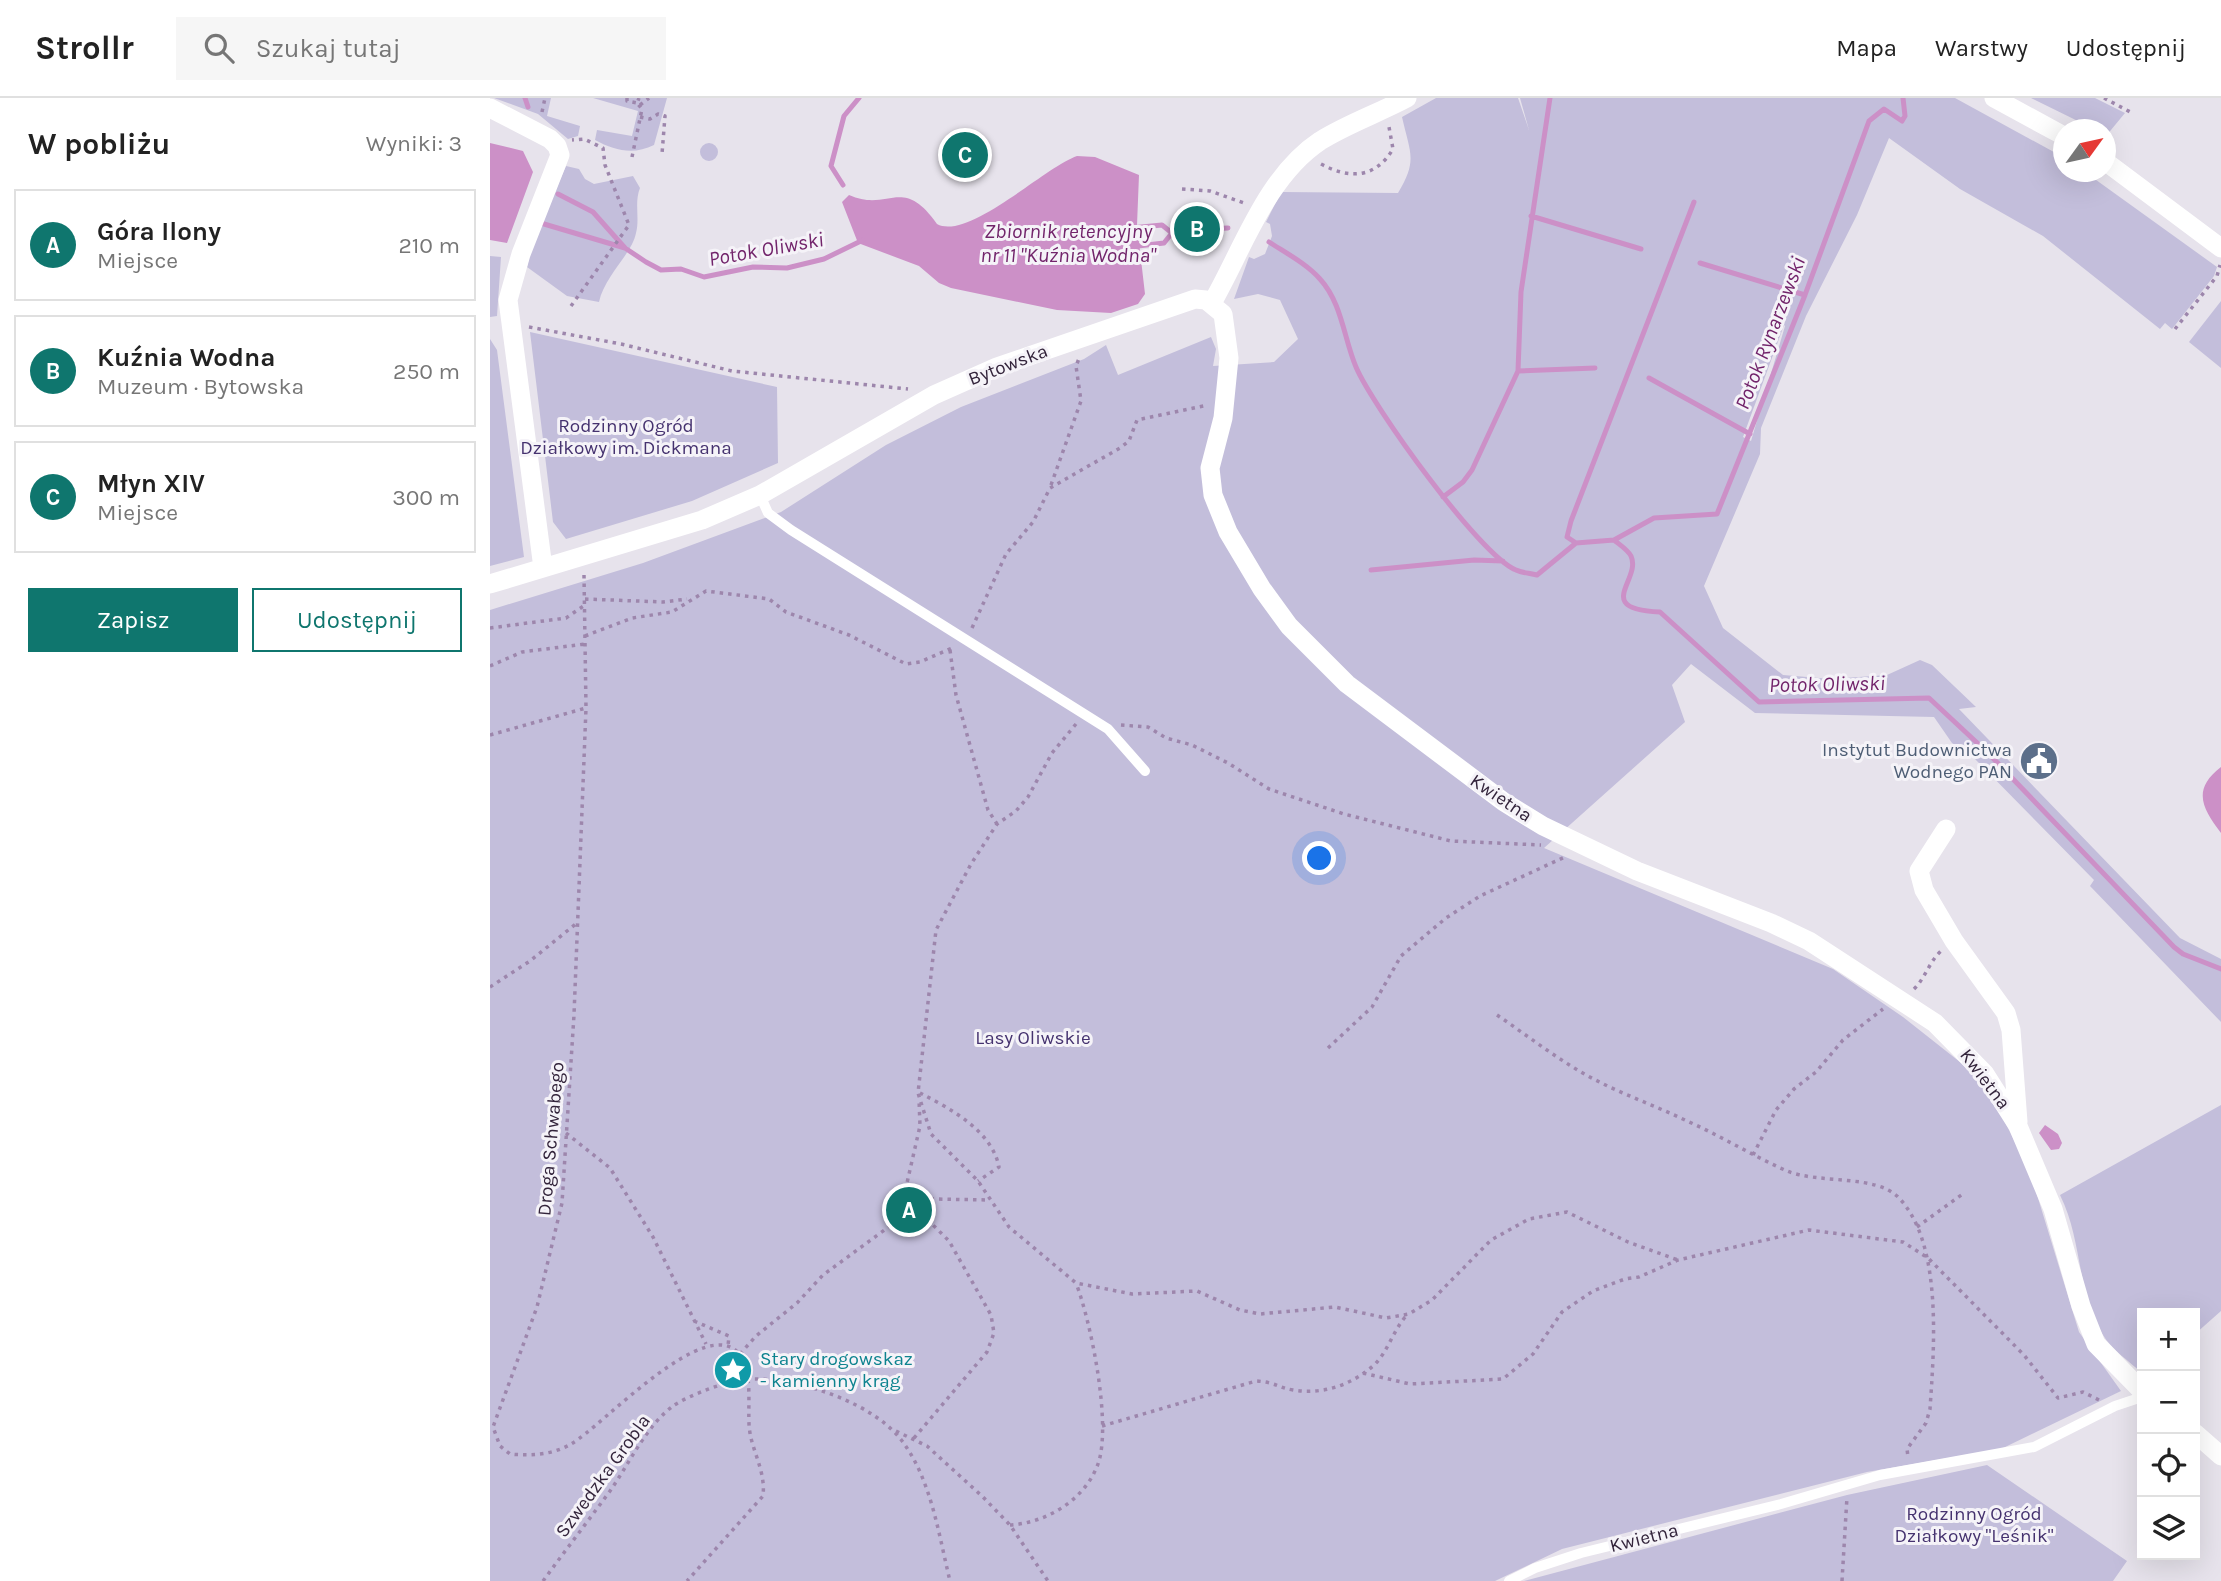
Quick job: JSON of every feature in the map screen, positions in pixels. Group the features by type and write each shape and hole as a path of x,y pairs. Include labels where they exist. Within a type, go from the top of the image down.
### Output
{"street":[{"path":"1212,303 1242,250 1254,211 1303,154 1337,131 1407,98"},
{"path":"1994,98 2053,130"},
{"path":"490,108 550,139 557,146 560,155 513,278 508,300 543,568"},
{"path":"2116,171 2220,253"},
{"name":"Bytowska","path":"490,584 677,530 760,495 934,395 997,368 1195,299 1212,303"},
{"name":"Kwietna","path":"1212,303 1223,314 1229,358 1224,402 1210,468 1213,495 1228,532 1262,589 1289,626 1347,684 1504,802 1576,844 1809,941 1936,1023 1985,1074 2018,1126 2053,1209 2081,1306 2096,1344 2137,1386"},
{"name":"Kwietna","path":"1946,829 1919,871 1924,890 1954,941 2006,1013 2011,1030 2018,1126"},
{"path":"2196,1434 2221,1456"}],"lane":[{"path":"760,495 774,518 1108,729 1144,771"},
{"name":"Kwietna","path":"1509,1581 1535,1568 1581,1553 1781,1504 1845,1485 2034,1447 2115,1406 2137,1399"}],"path":[{"path":"542,112 545,98"},
{"path":"627,98 626,101 638,102 649,98"},
{"path":"2105,98 2134,114"},
{"path":"632,157 642,108 638,102"},
{"path":"1303,154 1338,173 1354,176 1373,170 1386,160 1392,149 1385,110"},
{"path":"640,117 665,116 662,154"},
{"path":"557,146 576,138 603,148 605,165 629,225 571,306"},
{"path":"1182,189 1210,191 1254,211"},
{"path":"2175,329 2217,276 2220,253"},
{"path":"510,327 536,328 621,344 732,371 863,382 934,395"},
{"path":"584,636 632,618 671,611 706,590 769,599 786,612 849,635 906,664 950,650 965,639 1006,554 1033,522 1050,488 1081,401 1076,366 1083,348"},
{"path":"1050,488 1129,441 1137,420 1224,402"},
{"name":"Droga Schwabego","path":"584,557 586,708 562,1203 547,1271 522,1353 495,1418 493,1427 500,1446 510,1454 537,1455 554,1452 571,1444 681,1357 706,1345"},
{"path":"585,599 663,602 689,599"},
{"path":"490,628 566,618 585,606"},
{"path":"490,666 522,652 585,644"},
{"path":"950,650 956,695 988,810 997,824"},
{"path":"490,735 586,708"},
{"path":"914,1438 972,1366 987,1352 994,1333 991,1315 949,1241 904,1196 919,1126 918,1093 936,930 971,864 997,824 1016,811 1028,797 1052,753 1083,713"},
{"path":"1108,729 1132,723 1148,726 1166,737 1192,745 1228,763 1269,789 1383,825 1451,841 1535,846 1576,844"},
{"path":"1328,1048 1372,1007 1401,956 1447,918 1480,896 1576,844"},
{"path":"490,987 530,961 577,923"},
{"path":"1753,1155 1776,1110 1794,1089 1816,1072 1843,1040 1883,1009 1894,995 1912,992 1924,980 1931,960 1954,941"},
{"path":"1497,1015 1580,1072 1753,1155 1802,1177 1865,1184 1890,1190 1901,1199 1917,1227 1928,1258 1932,1345 1930,1409 1926,1423 1907,1449 1911,1462 1920,1468"},
{"path":"918,1093 956,1112 996,1153 999,1167 978,1181"},
{"path":"918,1093 931,1135 978,1181 1009,1227 1076,1283 1085,1306 1102,1426 1098,1464 1080,1493 1048,1516 1032,1524 1010,1525"},
{"path":"566,1133 610,1168 653,1237 706,1345 721,1343 740,1354 747,1379 749,1431 762,1467 763,1496 687,1581"},
{"path":"1917,1227 1964,1193"},
{"path":"740,1354 756,1336 797,1303 823,1275 916,1207 932,1199 989,1200"},
{"path":"1102,1426 1256,1381 1276,1382 1291,1390 1329,1391 1376,1364 1396,1326 1409,1314 1432,1300 1491,1240 1529,1219 1567,1212 1628,1242 1678,1260"},
{"path":"1363,1373 1410,1384 1503,1380 1533,1354 1547,1330 1569,1307 1608,1284 1639,1277 1678,1260 1810,1230 1903,1242 1928,1258 2024,1355 2058,1398 2083,1392 2115,1406"},
{"path":"1076,1283 1132,1294 1196,1291 1240,1310 1260,1314 1335,1307 1385,1318 1409,1314"},
{"path":"692,1320 725,1333 729,1336 728,1346"},
{"name":"Szwedzka Grobla","path":"543,1581 647,1435 674,1406 702,1392 747,1379 812,1386 875,1415 894,1430 910,1452 928,1493 950,1581"},
{"path":"894,1430 914,1438 944,1462 1010,1525 1048,1581"},
{"path":"1843,1581 1845,1485"}],"green space":[{"path":"494,98 551,98 547,116 580,126 578,136 568,139 538,114"},
{"path":"593,98 667,98 654,145 632,151 610,147 595,140 597,130 632,136 638,111"},
{"name":"Lasy Oliwskie","path":"1436,98 1518,98 1529,130 1520,98 1955,98 2053,152 2053,182 2099,182 2217,267 2214,276 2172,329 2165,323 2160,329 2043,236 1960,189 1889,138 1857,215 1806,316 1761,428 1760,454 1704,586 1723,628 1783,675 1831,679 1887,675 1920,660 1932,665 1976,707 1959,709 2180,938 2221,959 2221,1022 2090,886 2094,880 1975,759 1952,743 1934,717 1755,713 1691,664 1672,685 1685,722 1544,848 1833,969 1903,1017 1965,1066 1994,1100 2030,1172 2079,1332 2121,1391 2001,1449 1867,1472 1562,1549 1495,1581 490,1581 490,610 643,563 781,512 886,445 961,407 1084,359 1106,345 1118,375 1211,337 1216,349 1213,366 1274,362 1298,339 1280,300 1258,294 1234,299 1249,257 1254,259 1265,254 1272,236 1270,224 1266,222 1281,192 1398,193 1408,172 1410,148 1402,117","holes":["1784,325 1785,326 1751,441 1743,437"]},
{"path":"2031,98 2095,98 2125,113 2116,124 2116,119 2074,119"},
{"path":"705,143 713,143 718,152 716,159 705,161 700,156 700,148"},
{"path":"566,166 579,169 585,179 594,184 633,176 640,188 634,241 607,283 599,302 567,296 527,267 532,245"},
{"path":"490,256 501,257 497,316 490,317"},
{"path":"2221,301 2221,368 2189,342"},
{"name":"Rodzinny Ogród Działkowy im. Dickmana","path":"530,332 777,387 778,463 692,501 566,539 553,522"},
{"name":"Rodzinny Ogród Działkowy im. Dickmana","path":"490,339 497,350 524,557 490,566"},
{"path":"2221,1105 2221,1311 2200,1330 2200,1308 2137,1308 2137,1369 2111,1345 2094,1318 2073,1230 2060,1195"},
{"name":"Rodzinny Ogród Działkowy \"Leśnik\"","path":"1987,1465 2127,1561 2113,1581 1524,1581 1847,1495"}],"water":[{"path":"490,143 523,151 533,172 507,243 490,240"},
{"name":"Zbiornik retencyjny nr 11 \"Kuźnia Wodna\"","path":"1077,156 1095,157 1139,175 1137,225 1145,294 1138,304 1111,313 1057,310 951,288 939,283 919,266 858,243 842,202 849,195 875,200 904,198 925,209 937,224 951,226 986,213"},
{"path":"2221,767 2221,833 2205,808 2203,792 2212,775"},
{"path":"2045,1125 2058,1134 2062,1143 2059,1149 2051,1150 2039,1133"}],"waterway":[{"path":"525,98 528,107"},
{"path":"843,185 831,166 844,116 859,98"},
{"path":"1443,497 1463,482 1472,470 1518,371 1521,292 1550,98"},
{"name":"Potok Rynarzewski","path":"1614,540 1654,518 1717,514 1805,295 1869,121 1884,109 1902,121 1905,116 1903,98"},
{"name":"Potok Oliwski","path":"558,194 593,212 625,248 646,262 661,270 681,269 704,277 753,267 787,268 824,259 863,240"},
{"path":"1576,543 1567,537 1571,521 1694,202"},
{"path":"1531,216 1641,249"},
{"name":"Potok Oliwski","path":"544,224 625,248"},
{"name":"Potok Oliwski","path":"1131,228 1162,225 1172,233 1191,231"},
{"name":"Potok Oliwski","path":"1204,229 1228,228"},
{"name":"Potok Oliwski","path":"1132,243 1138,246 1164,243 1172,233"},
{"name":"Potok Oliwski","path":"1269,242 1309,268 1320,279 1338,310 1356,367 1383,413 1454,510 1499,559 1516,570 1537,575 1576,543 1614,540 1631,556 1633,565 1624,592 1628,605 1640,610 1660,612 1759,702 1929,698 1988,753 2174,947 2183,954 2221,969"},
{"path":"1700,263 1805,295"},
{"path":"1518,371 1595,368"},
{"path":"1649,378 1750,434"},
{"path":"1371,570 1474,560 1503,561"}],"place":[{"name":"Młyn XIV","path":"965,155"},
{"name":"Kuźnia Wodna","path":"1197,229"},
{"name":"Instytut Budownictwa Wodnego PAN","path":"2039,761"},
{"name":"Góra Ilony","path":"909,1210"},
{"name":"Stary drogowskaz - kamienny krąg","path":"733,1370"}]}
